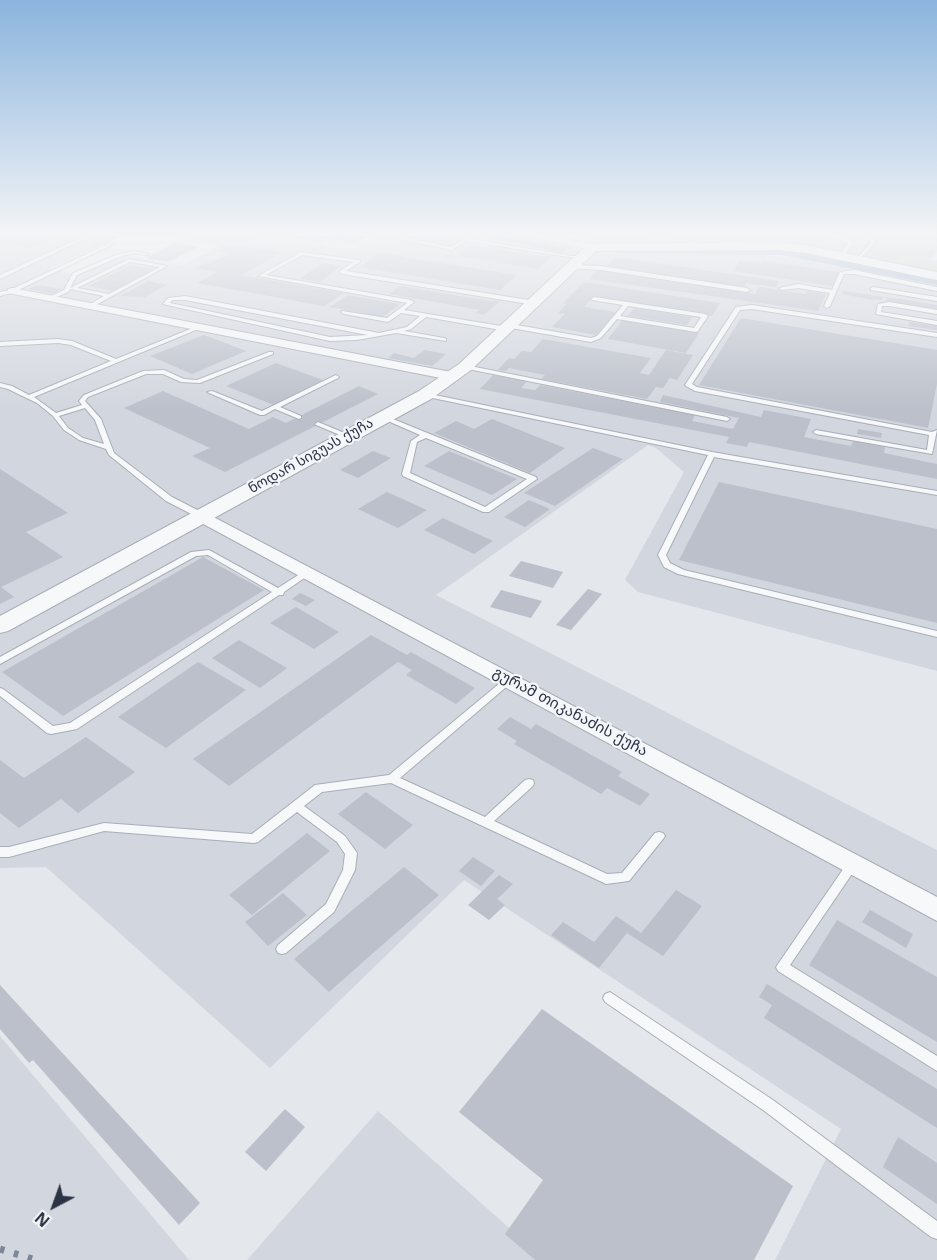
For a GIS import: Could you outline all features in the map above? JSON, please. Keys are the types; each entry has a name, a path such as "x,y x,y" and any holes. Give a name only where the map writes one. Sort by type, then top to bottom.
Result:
{"street":[{"path":"6,293 50,298 200,327 458,371"},
{"name":"ნოდარ სიგუას ქუჩა","path":"0,626 425,395 458,371 509,328 545,293"},
{"name":"გურამ თიკანაძის ქუჩა","path":"202,516 937,910"}],"lane":[{"path":"50,298 62,293"},
{"path":"94,293 107,295"},
{"path":"90,306 111,293"},
{"path":"345,312 388,320 411,302 358,293"},
{"path":"471,293 535,303"},
{"path":"826,306 833,293"},
{"path":"902,293 937,299"},
{"path":"926,296 929,293"},
{"path":"379,335 185,298 170,299 166,304 330,339 379,335 395,332 409,328 425,315"},
{"path":"594,299 705,316 696,330 616,317"},
{"path":"399,311 591,340 599,338 627,304"},
{"path":"937,312 889,304 880,306 878,313 937,323"},
{"path":"816,432 930,453 935,433 695,389 688,385 738,308 752,308 937,336"},
{"path":"29,397 200,327"},
{"path":"395,332 444,340"},
{"path":"0,344 58,341 72,343 116,361"},
{"path":"202,516 168,499 111,454 98,419 82,402 86,396 145,372 164,372 183,381 198,382 271,353"},
{"path":"458,371 727,419"},
{"path":"210,392 262,414 336,377"},
{"path":"0,385 29,397 81,439 109,447"},
{"path":"425,395 712,454 937,493"},
{"path":"55,416 85,406"},
{"path":"275,407 299,417"},
{"path":"383,417 533,479 486,510 406,474 414,441 426,435"},
{"path":"318,424 347,436"},
{"path":"712,454 662,555 667,565 681,572 937,634"},
{"path":"0,661 194,554 209,552 280,593"},
{"path":"0,691 51,730 73,726 309,572"},
{"path":"392,779 509,680"},
{"path":"0,852 9,852 104,827 254,839 319,788 392,779 606,879 625,878 659,836"},
{"path":"486,822 529,783"},
{"path":"282,949 330,908 349,870 351,853 341,839 297,806"},
{"path":"852,865 782,967 937,1064"},
{"path":"610,998 768,1105 937,1232"}],"shaded area":[{"path":"0,293 937,293 937,671 638,592 625,580 684,472 656,448 648,445 436,595 937,850 937,1260 775,1260 841,1129 464,880 270,1068 46,867 0,868"},
{"path":"0,1036 189,1260 0,1260"},
{"path":"378,1111 545,1260 247,1260"}],"building":[{"path":"126,293 153,293 145,297 120,296"},
{"path":"251,293 344,293 324,306"},
{"path":"441,293 500,301 484,315 475,313 480,310 389,294"},
{"path":"573,293 654,293 720,303 712,316 593,297 584,307 616,312 596,335 552,327 565,314 558,313 567,304 563,303"},
{"path":"688,293 826,294 818,311"},
{"path":"856,293 883,297 882,300 872,300 842,294"},
{"path":"348,295 400,304 383,317 330,307"},
{"path":"887,297 937,305 937,309 886,301"},
{"path":"634,308 692,317 687,325 628,316"},
{"path":"741,318 937,350 937,384 928,428 699,385"},
{"path":"623,320 699,333 686,353 608,339"},
{"path":"909,322 937,326 937,330 908,326"},
{"path":"204,335 246,351 192,374 150,356"},
{"path":"543,339 651,358 640,373 649,375 666,350 693,355 677,380 670,378 663,388 656,387 647,399 541,379 545,375 509,368 506,371 498,370 509,358 514,359 522,351 531,352"},
{"path":"424,350 446,354 432,366 388,358 394,353 414,358"},
{"path":"276,363 323,380 274,405 226,386"},
{"path":"493,375 527,381 521,388 535,390 540,385 695,415 692,421 733,429 739,418 660,402 663,395 761,417 764,410 811,419 804,437 851,446 853,441 885,447 884,453 937,464 937,479 749,442 747,447 726,443 729,437 480,389"},
{"path":"359,386 378,394 225,472 192,456 210,448 124,408 163,391 249,429 273,417 286,423"},
{"path":"492,419 565,448 530,473 434,433 456,421 474,429"},
{"path":"858,429 882,433 881,438 857,434"},
{"path":"593,448 623,459 555,506 524,493"},
{"path":"373,451 391,458 358,478 340,470"},
{"path":"449,451 517,479 492,495 424,466"},
{"path":"0,469 68,513 26,532 63,557 1,587 14,597 0,604"},
{"path":"719,482 937,529 937,623 679,560"},
{"path":"387,492 427,510 398,528 358,509"},
{"path":"529,500 550,509 525,527 504,517"},
{"path":"443,518 493,541 474,554 424,530"},
{"path":"203,557 264,590 63,716 2,672"},
{"path":"521,561 563,572 553,588 509,576"},
{"path":"588,589 602,594 571,630 556,625"},
{"path":"501,590 542,601 531,618 490,607"},
{"path":"300,593 315,600 306,606 292,599"},
{"path":"296,607 339,632 314,649 270,623"},
{"path":"371,635 407,655 411,652 475,688 456,704 406,675 412,670 398,662 229,786 193,759"},
{"path":"239,640 287,668 260,688 212,658"},
{"path":"198,662 246,690 166,748 118,717"},
{"path":"510,717 531,729 536,724 622,772 618,776 650,794 640,806 607,788 601,794 514,744 517,741 497,729"},
{"path":"86,737 135,772 78,813 61,799 19,828 0,813 0,760 24,778"},
{"path":"366,792 413,825 385,849 338,814"},
{"path":"307,833 330,851 252,915 229,895"},
{"path":"473,857 495,871 481,886 459,871"},
{"path":"404,867 439,895 329,992 294,959"},
{"path":"499,875 513,884 497,899 505,905 489,920 468,905"},
{"path":"676,890 702,906 663,956 627,933 599,968 551,935 563,922 594,942 616,916 641,933"},
{"path":"283,893 307,915 268,946 245,922"},
{"path":"870,910 913,934 906,948 862,922"},
{"path":"837,920 937,977 937,1042 809,965"},
{"path":"767,984 937,1089 937,1128 764,1018 772,1005 759,997"},
{"path":"0,985 200,1203 179,1225 33,1060 29,1063 0,1029"},
{"path":"542,1009 793,1186 754,1260 535,1260 505,1234 543,1180 459,1112"},
{"path":"285,1109 305,1127 266,1171 245,1152"},
{"path":"898,1137 937,1163 937,1204 883,1167"}],"railway":[{"path":"0,1249 36,1260"}]}
